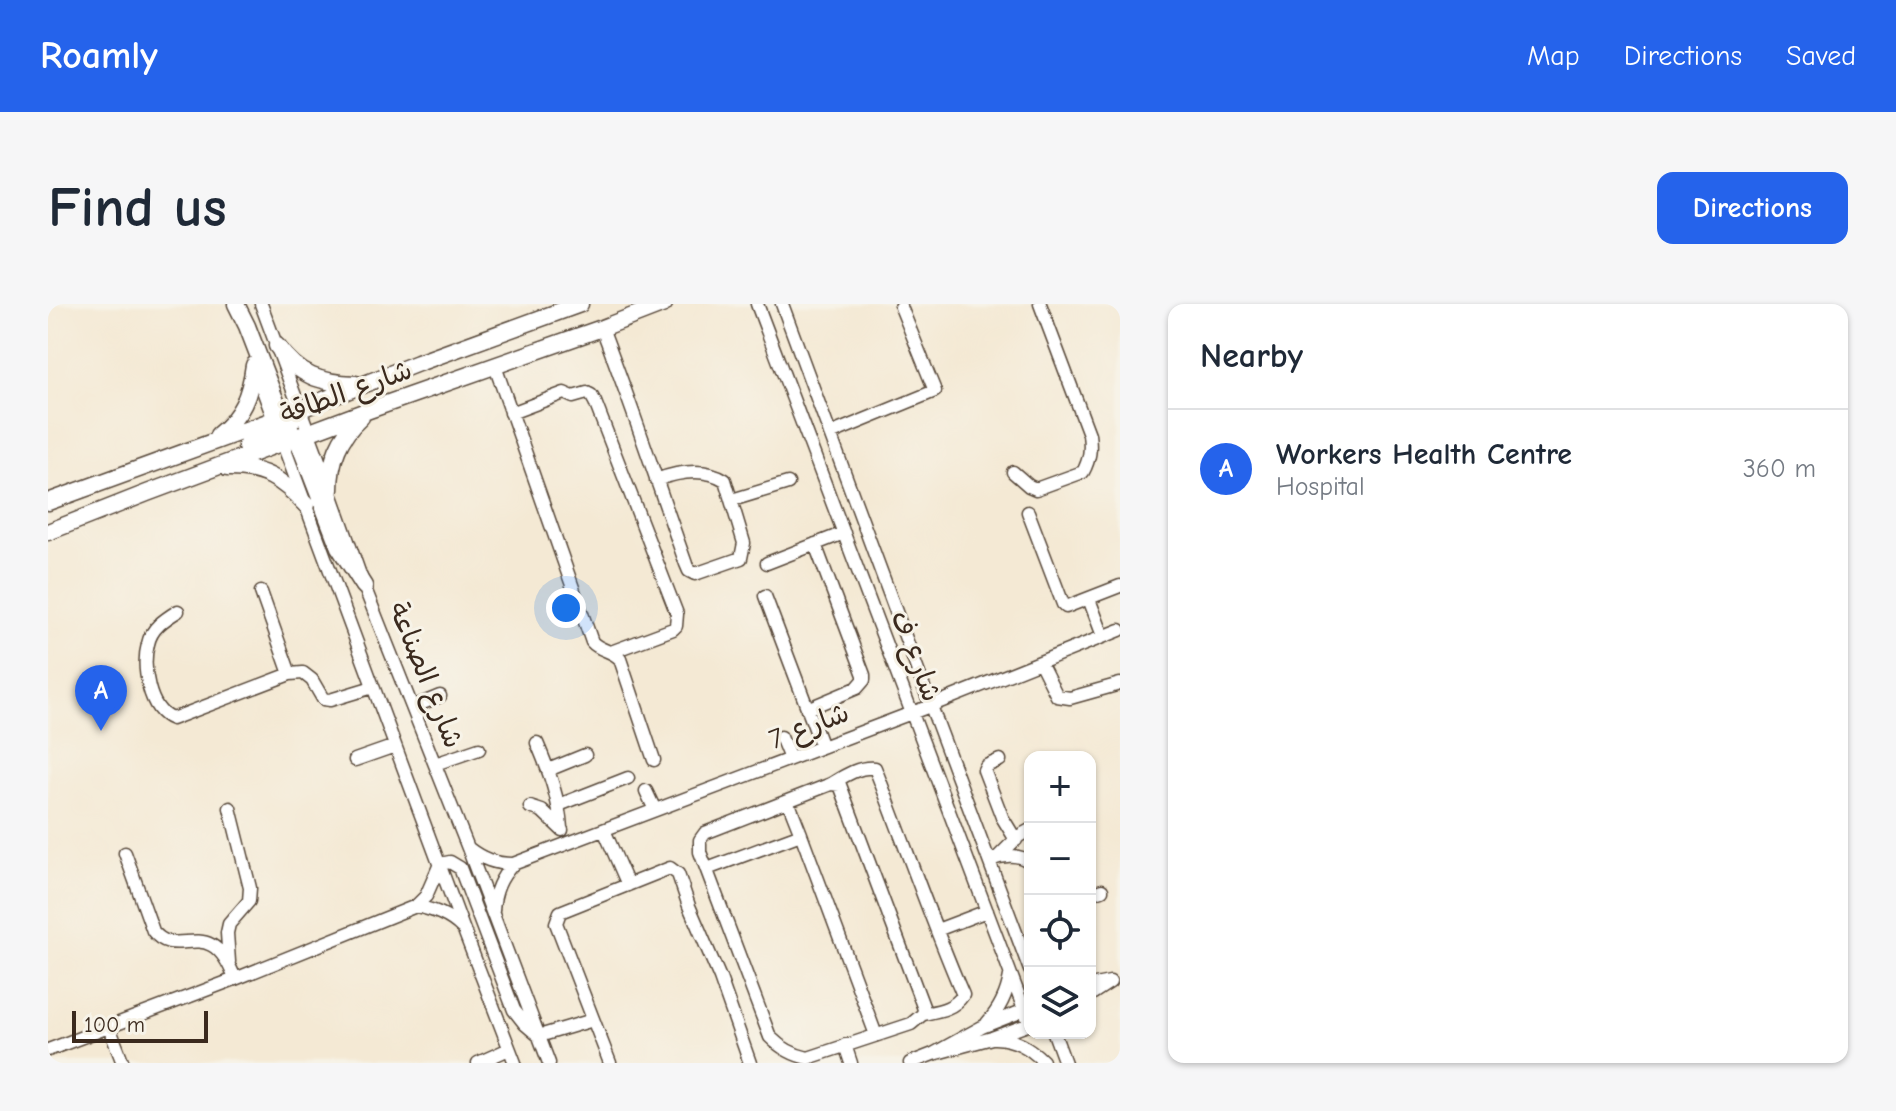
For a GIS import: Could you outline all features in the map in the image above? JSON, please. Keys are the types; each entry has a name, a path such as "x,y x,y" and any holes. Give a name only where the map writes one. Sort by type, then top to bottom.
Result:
{"main road":[{"path":"234,304 247,326 291,427 339,547 364,586"},
{"name":"شارع الطاقة","path":"48,532 213,469 366,384 580,304"},
{"name":"شارع الطاقة","path":"48,502 206,444 369,410 664,304"},
{"path":"277,346 286,359 311,377 366,384"},
{"path":"147,493 181,471 291,427 380,385 418,363"},
{"path":"206,444 230,426 241,412 248,398 254,365"},
{"path":"330,490 330,474 339,444 369,410"},
{"path":"213,469 248,468 265,473 280,481 306,505"}],"street":[{"name":"شارع الصناعة","path":"234,304 254,365 330,490 364,586 549,1063"},
{"name":"شارع الصناعة","path":"261,304 277,346 306,505 515,1063"},
{"name":"شارع ف","path":"757,304 1024,1002"},
{"name":"شارع ف","path":"782,304 930,706 994,858 1024,951"},
{"path":"1013,472 1036,489 1083,472 1090,460 1089,434 1040,304"},
{"path":"830,434 935,391 901,307"},
{"path":"602,328 656,480 686,564 689,571 695,574 741,558 744,543 725,480 718,476 685,472 656,480"},
{"path":"495,366 592,642 620,659 654,760"},
{"path":"511,413 564,393 573,397 587,393 595,402 677,614 673,629 611,652"},
{"path":"732,500 788,483"},
{"path":"1028,512 1066,607 1120,586"},
{"path":"767,563 844,533"},
{"path":"807,709 857,688 864,680 815,544"},
{"path":"261,592 290,674"},
{"path":"765,596 822,747"},
{"path":"1089,599 1103,636"},
{"path":"178,611 160,623 148,642 148,686 164,716 172,719 290,674 303,673 312,680 323,699 330,700 373,687"},
{"name":"شارع 7","path":"513,864 930,706 1120,630"},
{"path":"1040,662 1057,696 1070,698 1120,684"},
{"path":"413,707 440,696"},
{"path":"781,737 790,759"},
{"path":"537,743 549,772 559,805 561,828 568,843"},
{"path":"355,760 395,746"},
{"path":"435,764 479,749"},
{"path":"549,772 585,755"},
{"path":"1000,760 984,770 1002,817 1016,840"},
{"path":"875,768 963,995 958,1003 923,1014 911,1024 808,1058 797,1056 770,1037 700,852 700,840 705,833 788,801 861,769 875,768"},
{"path":"559,805 628,778"},
{"path":"831,784 840,785 923,1004 923,1014"},
{"path":"646,791 655,810"},
{"path":"788,801 876,1035"},
{"path":"530,807 542,811 561,828"},
{"path":"230,808 250,888 249,901 229,924 227,933 229,962 235,979"},
{"path":"604,830 628,885"},
{"path":"994,858 1024,833"},
{"path":"707,869 801,834"},
{"path":"468,848 494,862 513,864"},
{"path":"125,853 153,931 160,940 168,943 193,940 209,943 229,962"},
{"path":"994,858 1024,858"},
{"path":"48,1050 416,906 426,896 440,864 450,862 460,868 514,1010 525,1024 539,1036 593,1020"},
{"path":"494,922 494,897 504,874 513,864"},
{"path":"610,1063 556,923 560,912 670,868 678,874 750,1063"},
{"path":"416,906 453,918 463,928"},
{"path":"937,930 987,911"},
{"path":"982,1027 1002,1003 1010,972"},
{"path":"1096,991 1115,980"},
{"path":"933,1054 982,1027 1024,1010"},
{"path":"910,1063 1024,1026"},
{"path":"109,1027 123,1063"},
{"path":"992,1038 1020,1043 1033,1050 1044,1062"},
{"path":"1035,1039 1044,1062"},
{"path":"1056,1039 1064,1061"},
{"path":"1064,1039 1064,1061"},
{"path":"845,1045 851,1063"},
{"path":"478,1063 509,1049"}],"place":[{"name":"Workers Health Centre","path":"101,731"}]}
